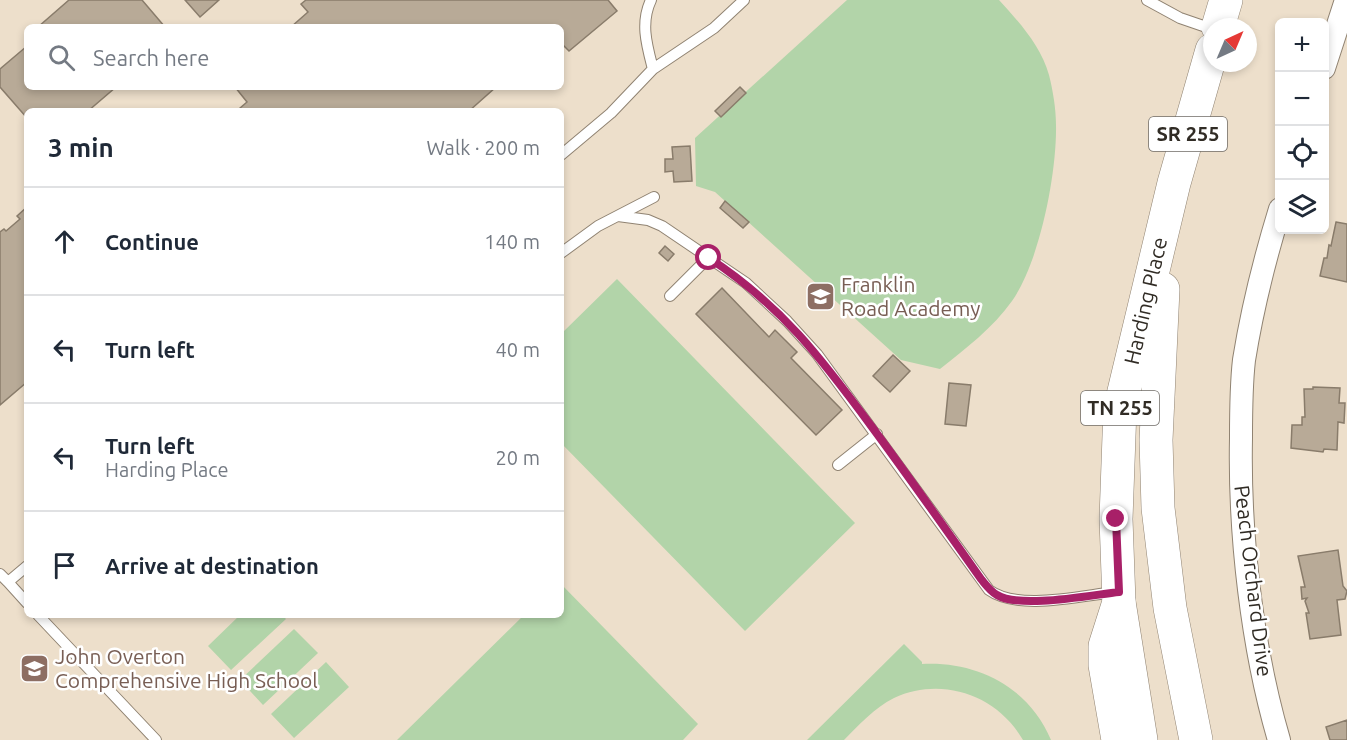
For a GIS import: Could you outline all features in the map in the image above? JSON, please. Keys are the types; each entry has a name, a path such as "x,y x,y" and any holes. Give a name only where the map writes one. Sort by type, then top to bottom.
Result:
{"main road":[{"path":"1221,18 1226,0"},
{"name":"Harding Place","path":"1142,740 1119,597 1116,519 1120,408 1165,219 1206,72"},
{"name":"Harding Place","path":"1165,219 1156,440 1158,508 1170,608 1196,740"},
{"path":"1118,740 1104,665 1105,646 1119,597"}],"street":[{"path":"1329,53 1346,0"},
{"name":"Peach Orchard Drive","path":"1275,229 1244,362 1241,391 1240,473 1243,530 1250,590 1266,685 1279,740"}],"lane":[{"path":"651,0 645,14 645,23 652,69"},
{"path":"564,152 611,113 652,69 714,28 744,0"},
{"path":"1147,0 1180,18 1203,26"},
{"path":"564,251 586,233 654,197"},
{"path":"618,216 656,223 746,284 787,321 817,354 989,590 998,596 1019,601 1119,597"},
{"path":"670,296 709,258"},
{"path":"838,465 877,434"},
{"path":"24,568 4,578 24,600"},
{"path":"41,618 156,740"}],"green space":[{"path":"847,0 999,0 1035,44 1049,75 1056,119 1056,145 1045,216 1031,263 1022,284 1004,311 978,338 940,369 901,360 715,192 696,186 695,138"},
{"path":"617,279 855,523 745,631 564,446 564,331"},
{"path":"564,587 698,724 683,740 397,740 521,618 564,618"},
{"path":"237,618 286,619 231,670 208,646"},
{"path":"294,629 318,653 263,705 240,680"},
{"path":"904,644 922,664 962,667 999,681 1029,705 1051,740 1023,740 999,711 983,701 967,694 931,689 912,692 887,702 867,717 844,740 807,740"},
{"path":"326,662 349,687 294,738 271,714"}],"building":[{"path":"69,0 142,0 162,24 41,24"},
{"path":"185,0 219,0 200,17"},
{"path":"306,0 608,0 617,11 569,51 564,46 564,24 294,24 308,12 301,4"},
{"path":"24,49 24,90 112,90 92,108 24,108 24,115 0,87 0,69"},
{"path":"740,87 746,93 721,117 715,111"},
{"path":"237,90 493,90 472,108 240,108 247,102"},
{"path":"690,146 692,181 674,182 673,171 665,172 665,159 673,159 672,147"},
{"path":"725,201 749,222 743,228 720,208"},
{"path":"24,210 24,385 0,405 0,232 4,229 6,231 20,219 17,216"},
{"path":"1336,222 1347,224 1347,282 1320,276 1324,258 1327,258 1329,245 1331,246"},
{"path":"665,246 674,254 668,261 659,253"},
{"path":"722,288 769,337 775,330 797,352 791,358 842,410 816,435 696,314"},
{"path":"893,355 910,371 890,392 873,376"},
{"path":"949,383 971,385 966,426 945,424"},
{"path":"1313,387 1340,388 1339,403 1345,403 1344,423 1338,422 1337,450 1324,449 1323,452 1291,448 1292,425 1302,425 1302,417 1305,417 1304,389 1313,389"},
{"path":"1338,550 1343,586 1347,591 1345,599 1337,600 1341,635 1310,639 1306,613 1309,613 1305,601 1307,598 1302,599 1301,587 1305,587 1298,556"},
{"path":"1347,720 1347,740 1330,740 1326,727"}],"place":[{"name":"Franklin Road Academy","path":"820,297"},
{"name":"John Overton Comprehensive High School","path":"34,669"}],"route":[{"path":"709,258 765,299 817,354 989,590 998,596 1008,600 1037,601 1119,592 1116,519"}]}
